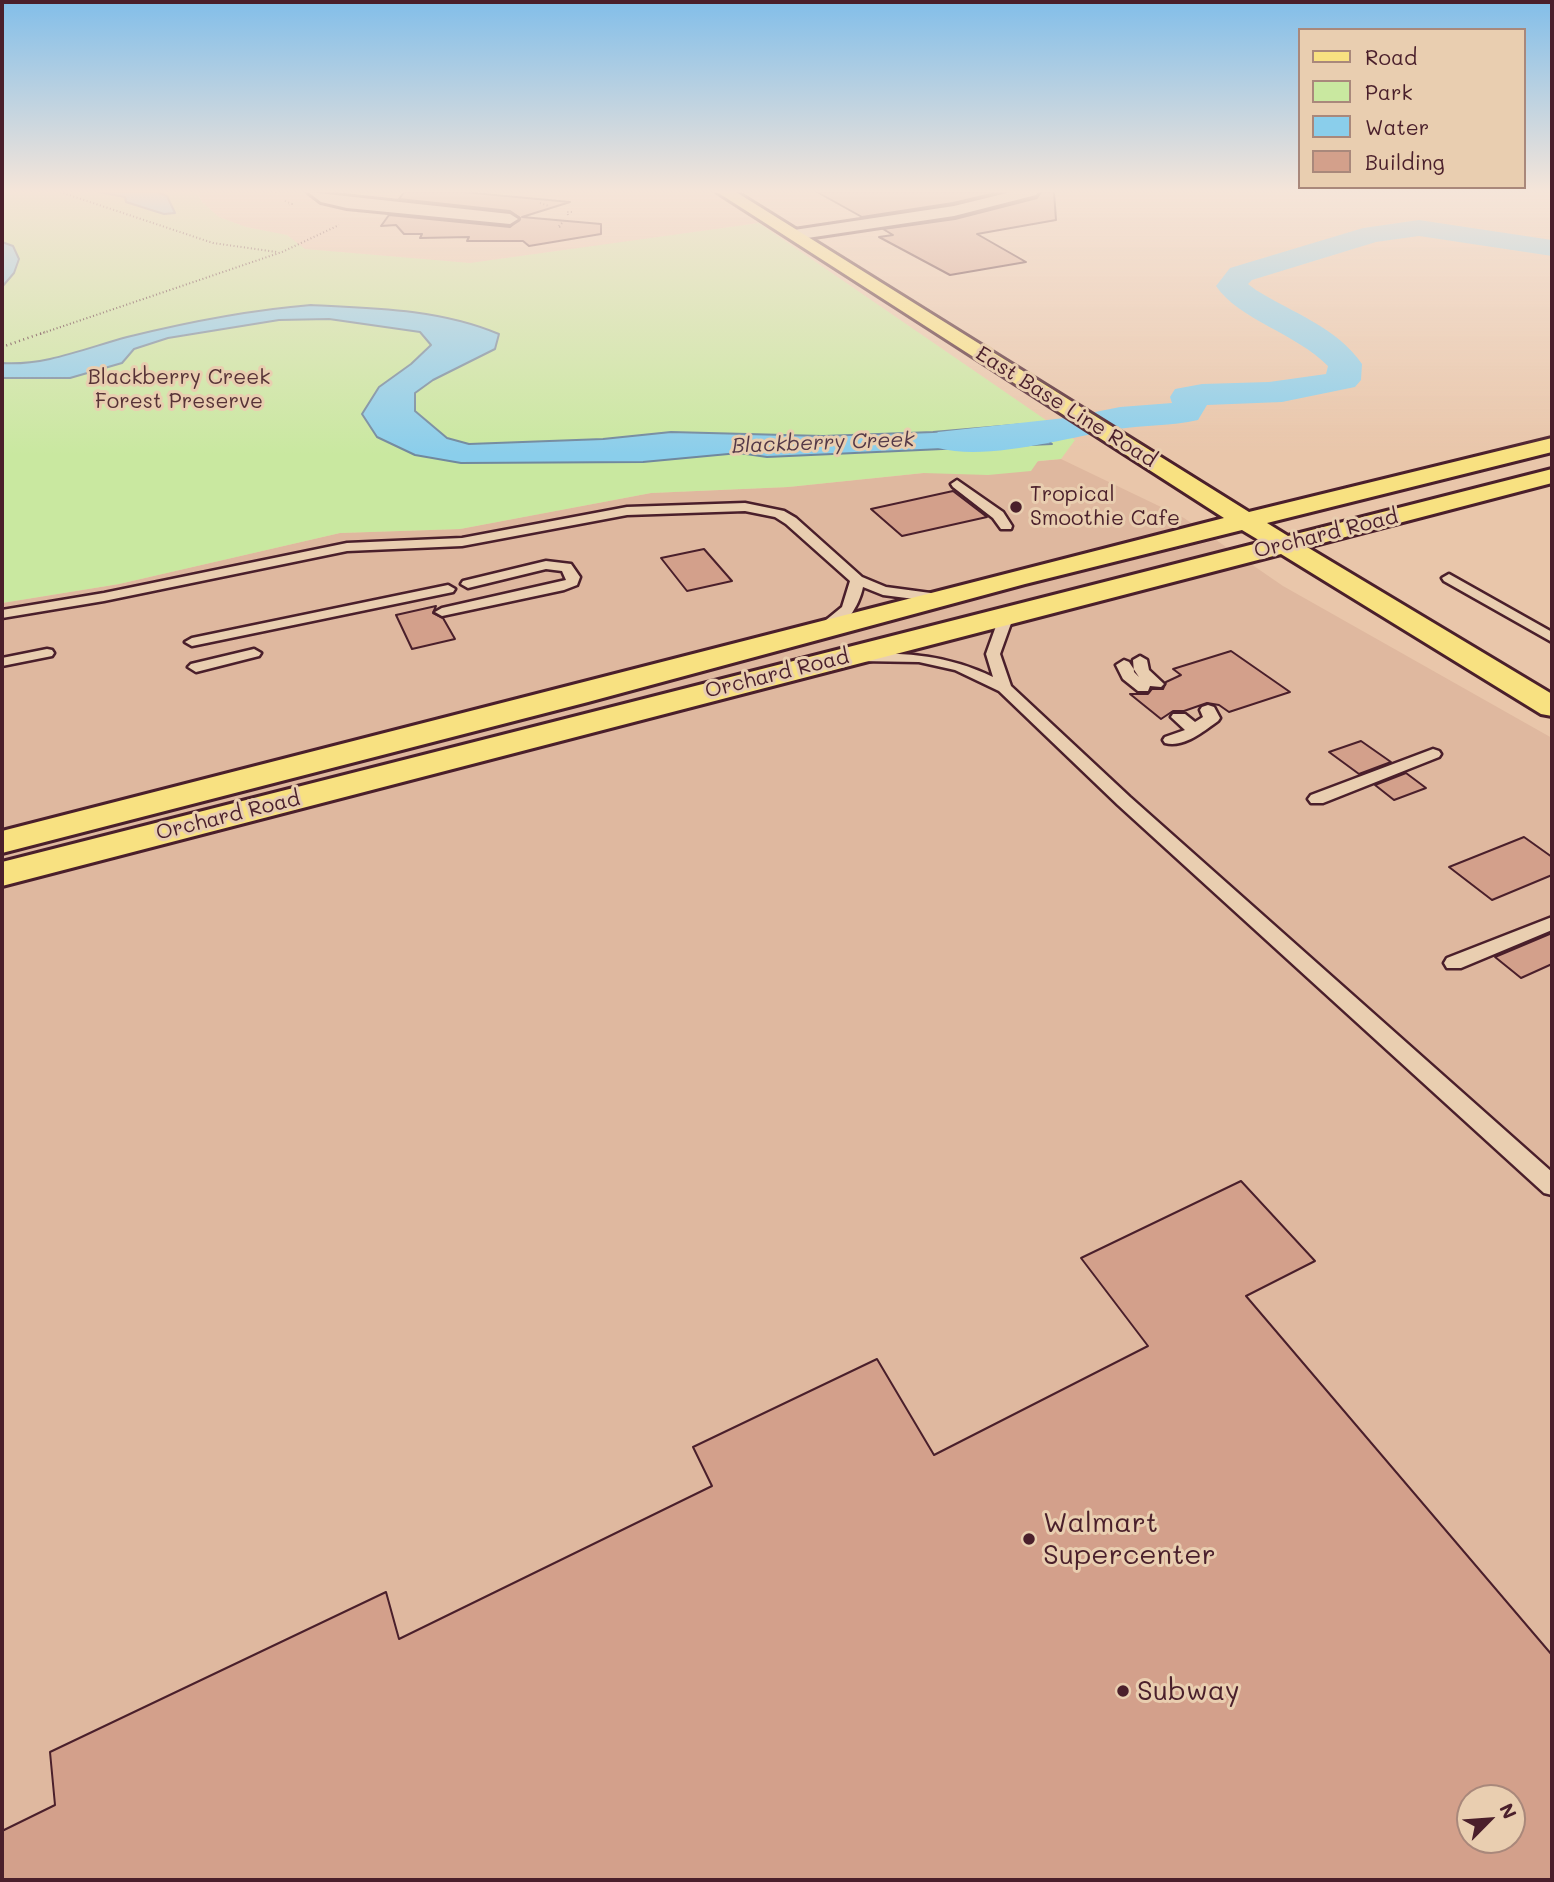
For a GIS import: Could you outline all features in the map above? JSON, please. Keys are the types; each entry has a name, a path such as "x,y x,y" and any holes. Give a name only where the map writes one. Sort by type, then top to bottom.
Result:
{"main road":[{"name":"East Base Line Road","path":"865,280 1283,545 1552,707"},
{"name":"Orchard Road","path":"2,842 564,698 938,598 1552,445"},
{"name":"Orchard Road","path":"2,874 1552,476"}],"lane":[{"path":"957,484 998,515 1006,526"},
{"path":"2,614 104,597 347,547 462,542 605,514 648,509 745,507 779,514 791,521 857,580 883,591 938,598"},
{"path":"442,612 564,586 572,582 573,577 566,567 546,565 468,584"},
{"path":"1449,578 1552,638"},
{"path":"824,628 840,620 851,608 857,580"},
{"path":"192,642 448,589"},
{"path":"1004,688 993,654 1007,615"},
{"path":"2,662 47,653"},
{"path":"196,667 254,653"},
{"path":"846,657 919,658 960,667 1004,688 1124,801 1552,1185"},
{"path":"1124,665 1128,676 1156,684 1142,672 1146,658"},
{"path":"1171,740 1196,719"},
{"path":"1317,799 1433,754"},
{"path":"1454,964 1552,923"}],"path":[{"path":"2,347 203,280"}],"shaded area":[{"path":"1061,459 1184,518 1283,586 1552,738 1552,1880 2,1880 2,603 119,584 340,533 460,529 651,493 788,487"}],"green space":[{"name":"Blackberry Creek Forest Preserve","path":"2,280 842,280 1075,440 1061,459 1038,461 1031,471 988,475 923,473 788,487 651,493 460,529 340,533 119,584 2,603"}],"water":[{"path":"311,305 430,315 454,319 499,334 495,349 433,380 415,393 415,411 447,438 469,444 603,439 671,432 823,436 933,432 1025,424 1052,444 767,457 739,453 643,462 461,463 415,455 377,437 362,414 379,387 411,364 431,345 420,332 329,319 279,320 168,338 134,349 122,363 70,378 2,378 2,363 50,359 127,337 219,317"}],"building":[{"path":"953,491 987,517 902,536 871,509"},
{"path":"704,549 732,581 687,591 661,558"},
{"path":"436,606 433,613 443,618 455,639 412,649 396,615"},
{"path":"1231,651 1290,692 1229,712 1219,705 1207,703 1184,711 1173,711 1161,719 1130,694 1148,694 1152,689 1163,689 1166,682 1181,675 1173,669"},
{"path":"1361,741 1391,762 1359,774 1329,752"},
{"path":"1406,773 1426,788 1394,800 1375,785"},
{"path":"1524,837 1552,857 1552,875 1492,900 1449,867"},
{"path":"1552,933 1552,964 1521,978 1495,957"},
{"name":"Walmart Supercenter","path":"1241,1181 1315,1261 1246,1296 1552,1655 1552,1880 2,1880 2,1831 55,1805 50,1752 386,1592 399,1639 712,1486 693,1447 877,1359 934,1455 1148,1346 1081,1258"}],"waterway":[{"name":"Blackberry Creek","path":"951,440 992,438 1065,429 1120,418 1169,415 1185,412 1190,403 1188,397 1195,395 1269,393 1343,380 1345,364 1333,352 1305,332 1245,297 1231,286 1236,280"}],"place":[{"name":"Tropical Smoothie Cafe","path":"1016,507"},
{"name":"Walmart Supercenter","path":"1029,1539"},
{"name":"Subway","path":"1123,1691"}]}
